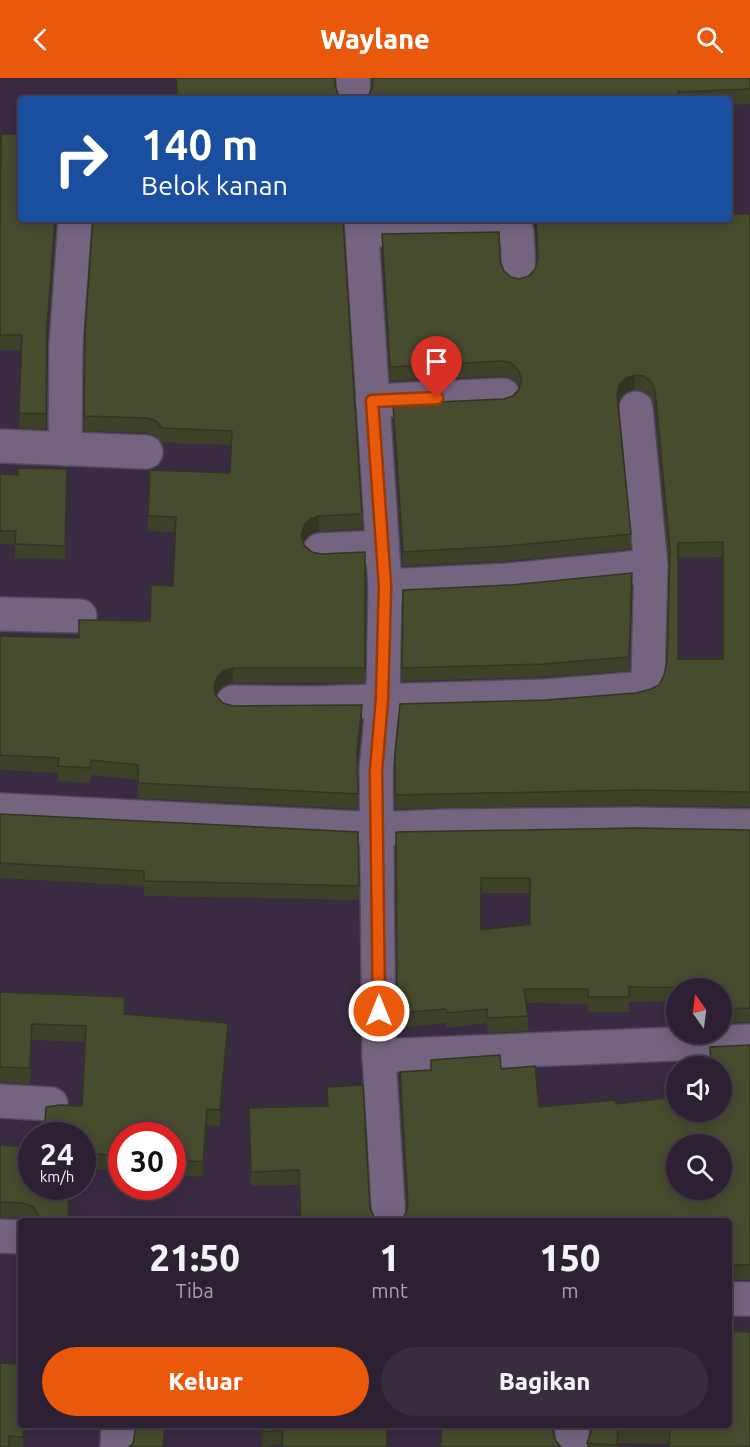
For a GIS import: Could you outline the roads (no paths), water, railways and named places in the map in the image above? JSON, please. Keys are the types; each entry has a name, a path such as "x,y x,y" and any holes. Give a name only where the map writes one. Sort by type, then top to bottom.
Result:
{"street":[{"path":"353,78 354,96"},
{"path":"65,449 66,344 75,222"},
{"path":"389,1218 379,1056 376,770 382,699 385,586 362,225 515,229 519,275"},
{"path":"372,401 503,395"},
{"path":"233,702 545,696 634,689 646,686 651,566 636,408"},
{"path":"0,446 146,452"},
{"path":"320,550 382,547"},
{"path":"385,586 509,580 651,566"},
{"path":"0,614 80,616"},
{"path":"0,810 377,829 564,825 750,826"},
{"path":"379,1056 750,1041"},
{"path":"0,1101 51,1104"},
{"path":"0,1236 18,1237"},
{"path":"732,1299 750,1299"},
{"path":"117,1447 118,1428"},
{"path":"572,1428 572,1447"}]}
